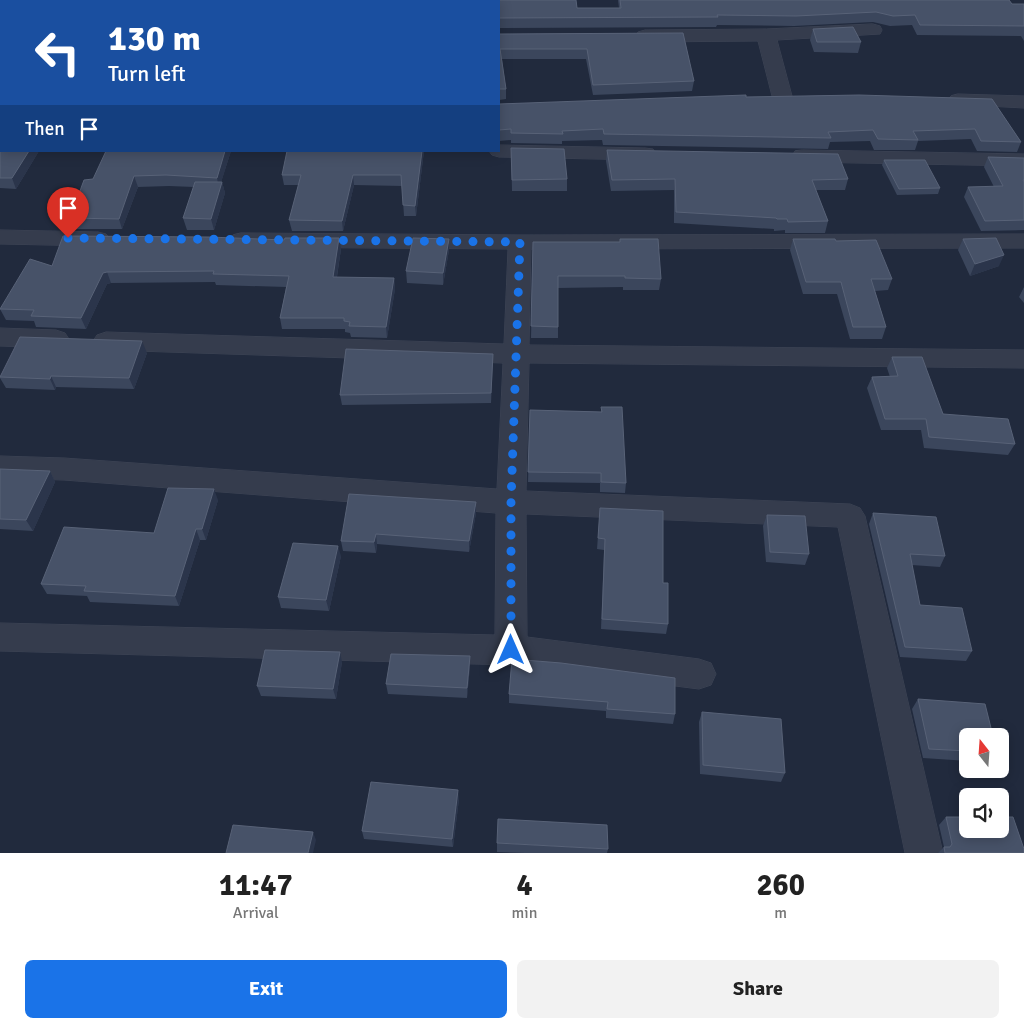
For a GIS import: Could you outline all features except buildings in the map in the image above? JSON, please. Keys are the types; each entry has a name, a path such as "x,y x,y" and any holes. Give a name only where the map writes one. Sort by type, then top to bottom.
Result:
{"street":[{"path":"628,36 766,35 873,30"},
{"path":"766,35 782,97"},
{"path":"937,100 1024,102"},
{"path":"500,151 667,154"},
{"path":"786,156 1024,160"},
{"path":"0,237 122,239"},
{"path":"222,240 520,242 1024,240"},
{"path":"511,650 511,502 520,242"},
{"path":"0,337 517,354 1024,359"},
{"path":"0,468 74,470 511,502 850,516 924,853"},
{"path":"0,637 511,650 699,674"}],"route":[{"path":"68,238 520,242 511,502 511,650"}]}
